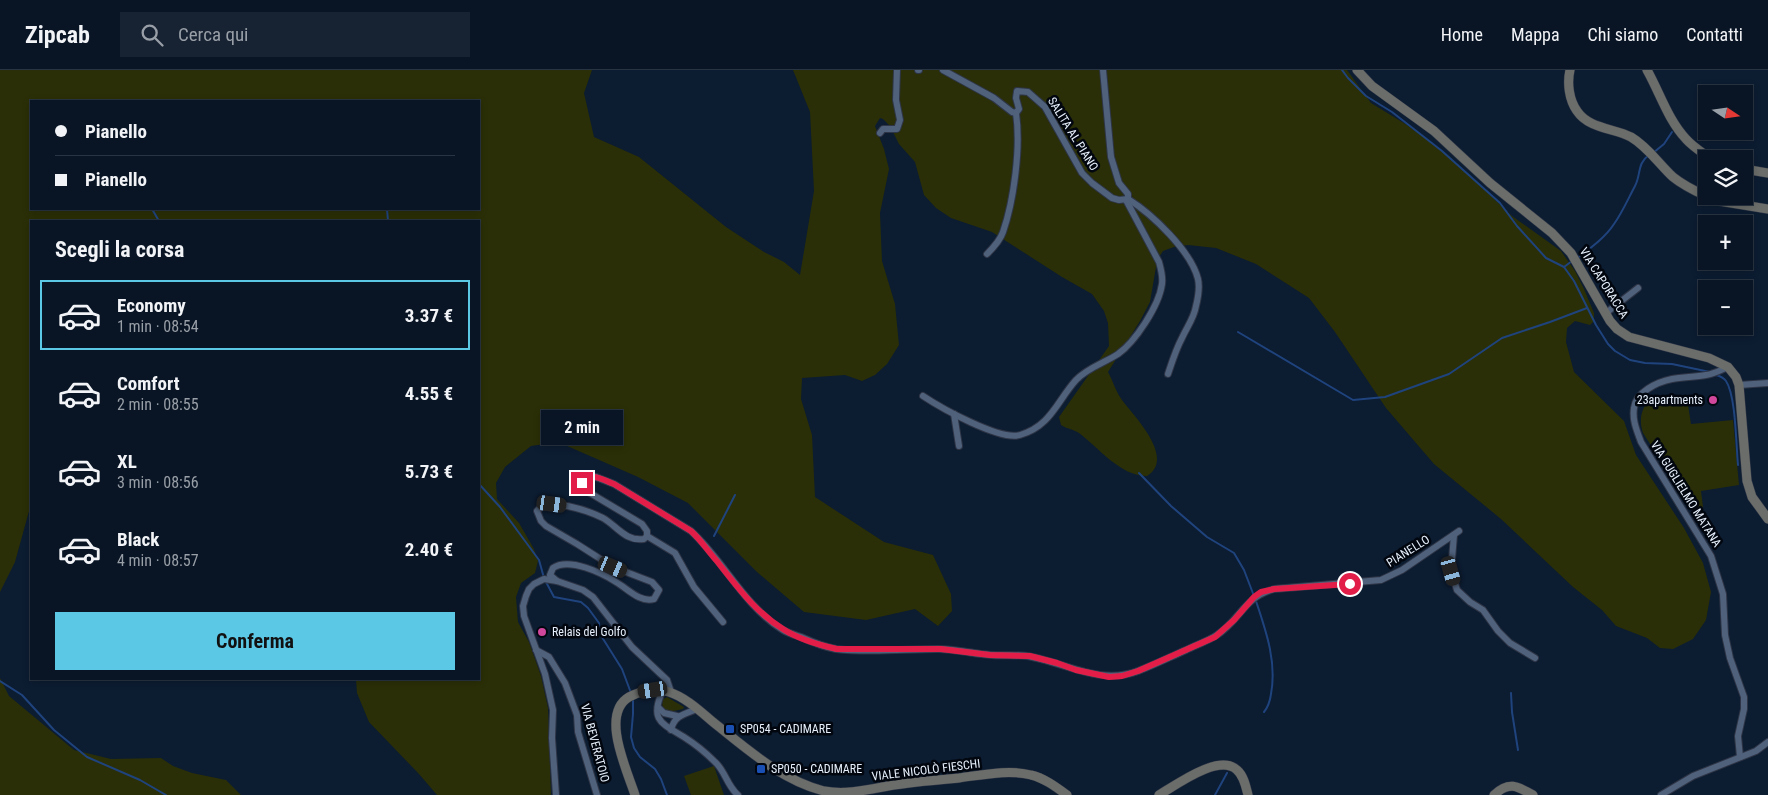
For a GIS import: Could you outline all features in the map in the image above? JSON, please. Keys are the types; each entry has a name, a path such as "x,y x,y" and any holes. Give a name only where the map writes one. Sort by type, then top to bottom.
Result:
{"main road":[{"name":"VIA CAPORACCA","path":"1357,70 1372,86 1434,131 1490,183 1552,233 1571,252 1617,329 1629,337 1709,358 1728,367"},
{"path":"1570,70 1571,99 1586,120 1640,143 1674,177 1698,192"},
{"path":"1647,70 1670,115 1685,138 1699,150"},
{"path":"1753,170 1768,173"},
{"path":"1739,205 1768,210"},
{"path":"1728,367 1736,377 1739,385 1747,481 1752,498 1768,519"},
{"path":"635,795 618,743 615,719 617,708 622,702 635,695 647,691 667,691"},
{"name":"VIALE NICOLÒ FIESCHI","path":"667,691 697,709 764,762 784,774 824,791 852,793 906,784 1003,773 1032,775 1045,780 1067,795"},
{"path":"1159,795 1200,771 1217,765 1225,765 1232,766 1241,775 1248,795"},
{"path":"1494,795 1501,788 1509,786 1533,795"}],"street":[{"path":"880,133 883,129 897,128 900,123 896,100 897,70"},
{"path":"942,70 994,98 1016,113 1018,142 1010,205 1002,234 995,246 987,254"},
{"name":"SALITA AL PIANO","path":"922,396 979,426 1009,435 1019,435 1043,423 1077,379 1088,370 1116,356 1125,349 1151,313 1162,284 1162,270 1127,200 1128,194 1119,183 1111,157 1102,70"},
{"name":"SALITA AL PIANO","path":"1016,113 1019,109 1016,98 1017,91 1024,90 1038,100 1052,117 1082,173 1112,198 1127,200"},
{"path":"1127,200 1146,213 1181,246 1198,280 1199,291 1193,317 1181,339 1168,374"},
{"path":"1606,313 1638,288"},
{"name":"VIA GUGLIELMO MATANA","path":"1728,367 1708,375 1670,379 1652,386 1640,395 1634,406 1634,413 1641,442 1711,556 1717,573 1723,594 1725,635 1730,658 1744,697 1744,709 1738,736 1740,757"},
{"path":"1739,385 1768,383"},
{"path":"954,414 960,446"},
{"name":"PIANELLO","path":"647,536 647,531 642,524 585,490 582,483 584,478 588,476 596,477 614,484 691,531 702,541 764,616 784,630 821,646 861,650 941,649 990,655 1030,656 1076,670 1109,677 1122,676 1138,671 1215,637 1261,592 1274,589 1381,580 1402,570 1456,533 1451,571 1457,590 1470,602 1483,610 1498,631 1510,643 1536,658"},
{"path":"557,582 550,575 553,568 563,564 573,564 608,577 643,599 654,599 659,590 652,582 613,567 546,526 541,521 537,511 545,504 562,505 603,518 632,539 644,539 647,536 675,553 694,587 723,622"},
{"path":"556,795 552,738 553,710 545,674 524,616 528,589 544,579 583,590 593,597 632,647 667,680 667,691 658,701 660,721 671,730 686,738 716,762 731,788 738,795"},
{"name":"VIA BEVERATOIO","path":"536,650 549,657 565,683 577,714 578,732 597,795"},
{"path":"658,706 664,713 677,716 697,709"},
{"path":"671,730 677,716"},
{"path":"1661,795 1693,776 1756,751 1768,742"}],"green space":[{"path":"0,70 592,70 584,93 594,137 639,157 726,227 764,252 784,262 800,275 814,191 810,112 793,70 1347,70 1371,103 1407,125 1449,156 1512,216 1561,251 1575,271 1594,313 1594,321 1590,325 1575,321 1567,328 1566,342 1574,372 1624,421 1636,455 1684,528 1703,563 1711,592 1706,620 1693,639 1673,649 1660,648 1647,638 1616,626 1602,610 1573,587 1501,519 1434,464 1386,408 1335,332 1309,298 1256,264 1216,248 1188,245 1174,247 1163,251 1159,257 1150,302 1108,372 1120,397 1150,437 1157,459 1155,468 1147,476 1137,475 1119,466 1079,433 1061,425 1059,417 1109,346 1108,323 1104,311 1092,294 992,232 951,218 936,208 924,195 915,162 899,144 890,126 880,118 875,126 889,169 880,213 882,261 895,304 899,345 887,364 875,375 862,381 845,375 802,378 801,399 812,435 815,497 884,542 933,555 951,594 952,611 938,626 915,609 866,620 804,612 757,572 688,503 638,477 558,442 531,446 505,467 496,483 497,499 519,523 534,549 538,561 535,573 521,583 516,597 518,622 529,642 541,676 548,708 551,795 437,795 369,722 357,693 356,680 480,680 480,220 30,220 30,508 15,562 0,592"},
{"path":"1653,396 1688,405 1691,424 1733,420 1739,485 1701,491 1703,507 1694,512 1643,433 1642,413 1646,404"},
{"path":"0,678 9,696 74,750 111,759 161,758 173,766 192,773 226,780 241,795 0,795"},
{"path":"667,697 684,707 683,709 665,710 662,704 663,699"},
{"path":"714,766 724,795 691,795 684,776"}],"waterway":[{"path":"1342,70 1366,96 1392,112 1442,151 1500,203 1517,226 1546,258 1564,267 1574,281 1596,325 1608,344 1615,351 1630,360 1645,363 1672,364 1710,372"},
{"path":"1653,153 1664,144 1672,132"},
{"path":"1576,259 1601,239 1614,224 1635,186 1641,165 1649,155"},
{"path":"153,210 158,220"},
{"path":"387,210 388,220"},
{"path":"1564,267 1572,261"},
{"path":"1238,332 1353,400 1385,397 1449,374 1502,338 1587,308"},
{"path":"1716,375 1726,381 1732,398 1738,465"},
{"path":"1139,473 1171,506 1207,537 1234,553 1244,570 1254,596"},
{"path":"480,485 500,507 539,560 544,578"},
{"path":"714,536 735,495"},
{"path":"546,582 554,597 581,602 588,608 599,623 600,634 622,669 631,693"},
{"path":"1256,601 1270,647 1273,670 1270,699 1264,712"},
{"path":"0,681 22,695 54,730 87,757 140,780 166,795"},
{"path":"1511,693 1518,750"},
{"path":"633,698 631,737 634,748 640,757 655,769 667,795"},
{"path":"1215,795 1227,773"}],"place":[{"name":"23apartments","path":"1713,400"},
{"name":"Relais del Golfo","path":"542,632"},
{"name":"SP054 - CADIMARE","path":"730,729"},
{"name":"SP050 - CADIMARE","path":"761,769"}],"route":[{"path":"582,483 584,478 588,476 601,478 691,531 702,541 710,554 764,616 784,630 821,646 837,649 941,649 990,655 1030,656 1076,670 1109,677 1122,676 1138,671 1215,637 1261,592 1274,589 1350,584"}]}
